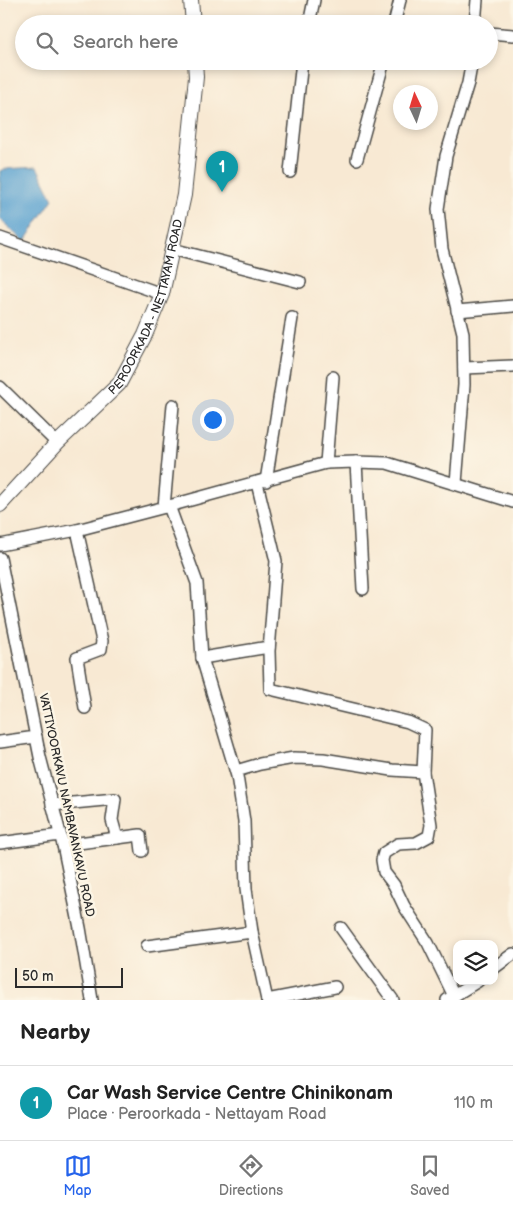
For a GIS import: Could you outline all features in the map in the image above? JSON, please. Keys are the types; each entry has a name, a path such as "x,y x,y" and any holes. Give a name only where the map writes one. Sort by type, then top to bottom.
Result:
{"street":[{"path":"191,0 192,15"},
{"path":"310,15 314,0"},
{"path":"396,15 400,0"},
{"path":"476,15 477,0"},
{"path":"498,34 513,35"},
{"name":"PEROORKADA - NETTAYAM ROAD","path":"0,505 57,443 119,384 145,336 162,294 184,195 196,70"},
{"path":"290,172 301,70"},
{"path":"357,159 382,70"},
{"path":"456,484 464,385 463,333 442,249 438,209 446,156 470,70"},
{"path":"0,238 162,294"},
{"path":"172,249 300,282"},
{"path":"458,311 513,306"},
{"path":"292,318 261,482 276,561 269,647 270,689 408,722 426,730 423,772 432,825 429,836 416,843 398,844 384,853 382,860 384,872 428,943 451,998 472,985"},
{"path":"464,368 513,366"},
{"path":"326,463 333,377"},
{"path":"0,387 57,443"},
{"path":"173,405 167,507 197,583 202,658 236,771 244,821 246,889 252,932 267,1000 335,987"},
{"path":"356,462 363,589"},
{"path":"0,545 77,530 326,463 387,463 513,502"},
{"path":"77,530 102,641 101,649 77,658 85,708"},
{"name":"VATTIYOORKAVU NAMBAVANKAVU ROAD","path":"0,558 36,737 80,928 92,1000"},
{"path":"202,658 269,647"},
{"path":"0,742 36,737"},
{"path":"236,771 260,764 294,758 322,759 392,770 423,772"},
{"path":"52,805 115,800 112,820 117,838"},
{"path":"0,843 117,838 140,835 142,851"},
{"path":"341,928 393,1000"},
{"path":"146,946 252,932"},
{"path":"498,965 513,954"}],"water":[{"path":"37,167 53,199 24,242 0,219 0,171 4,169"}],"place":[{"name":"Car Wash Service Centre Chinikonam","path":"222,192"}]}
